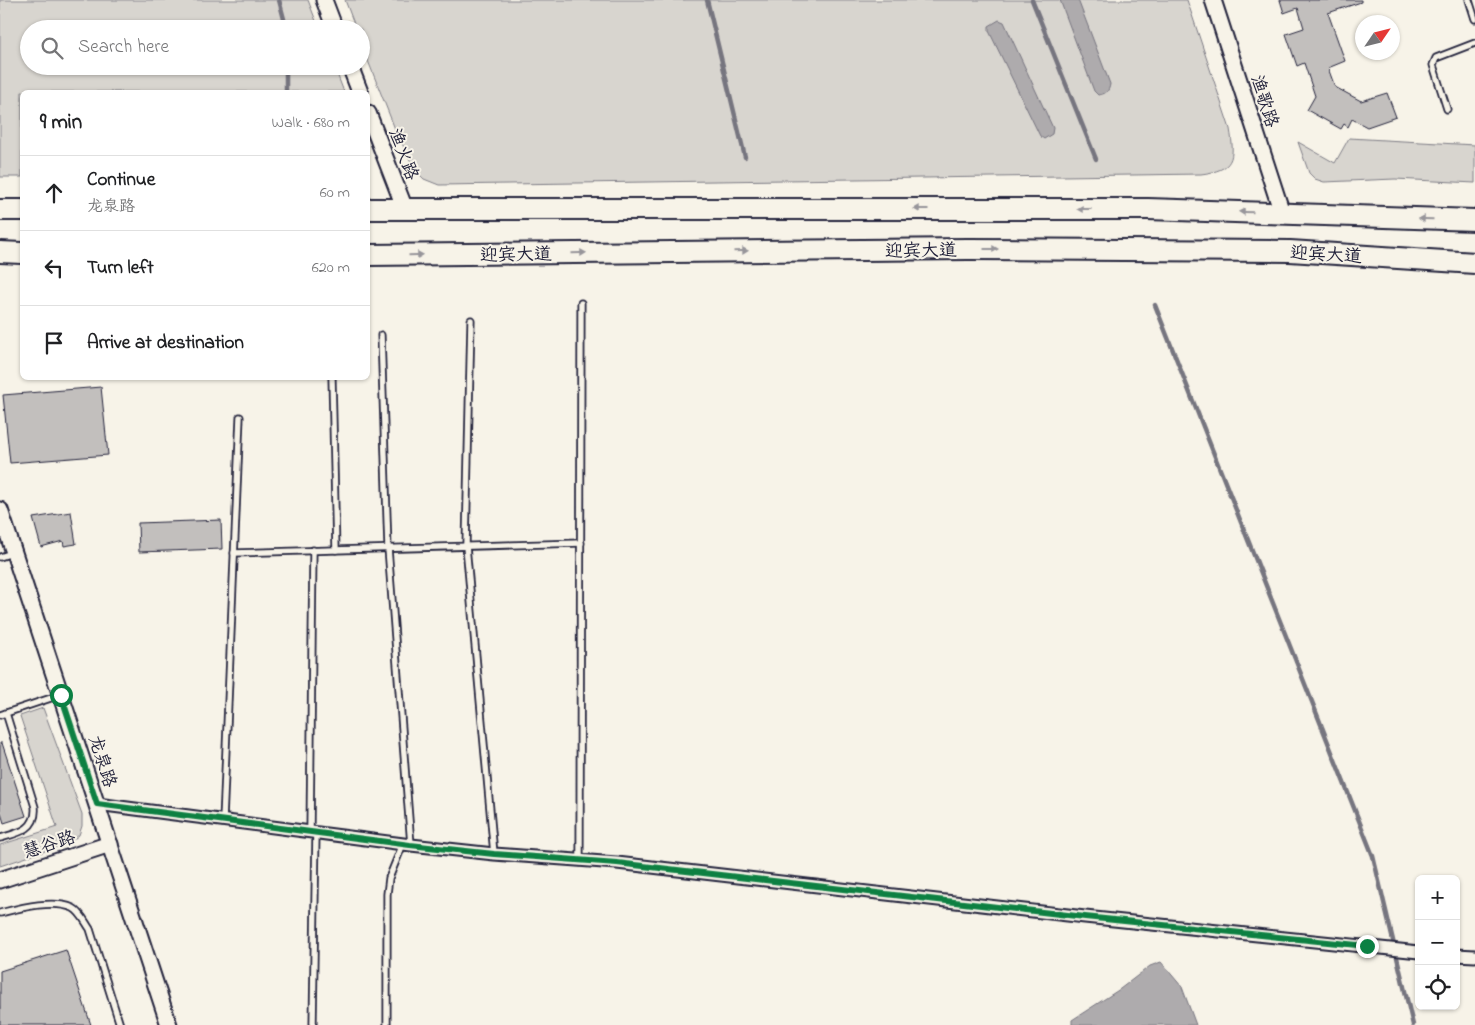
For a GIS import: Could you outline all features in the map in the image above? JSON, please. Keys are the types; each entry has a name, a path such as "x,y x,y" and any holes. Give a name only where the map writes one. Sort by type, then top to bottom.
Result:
{"highway":[{"path":"370,209 1148,209 1475,220"},
{"path":"0,210 20,210"},
{"name":"迎宾大道","path":"370,255 968,249 1280,251 1475,263"},
{"path":"0,252 20,253"}],"street":[{"path":"324,0 332,20"},
{"name":"渔歌路","path":"1213,0 1282,213"},
{"path":"353,75 359,90"},
{"name":"渔火路","path":"370,118 405,209"},
{"name":"龙泉路","path":"0,510 7,555 61,695 169,1025"},
{"path":"97,804 494,854 617,863 1085,917 1415,952"},
{"name":"慧谷路","path":"0,880 110,844"},
{"path":"1460,954 1475,956"}],"lane":[{"path":"1469,0 1475,19"},
{"path":"1447,109 1433,65 1436,58 1475,43"},
{"path":"580,860 581,303"},
{"path":"471,320 466,546 494,854"},
{"path":"382,335 388,548 407,844 389,878 387,894 386,1025"},
{"path":"332,380 336,550"},
{"path":"223,820 240,417"},
{"path":"234,552 581,543"},
{"path":"313,550 313,1025"},
{"path":"0,838 25,831 30,826 36,813 36,807 3,714 61,695"},
{"path":"0,913 30,906 58,905 74,908 82,916 90,929 120,1025"}],"shaded area":[{"path":"0,0 308,0 316,20 20,20 20,75 337,75 343,90 20,90 20,177 0,177"},
{"path":"345,0 1187,0 1230,129 1232,155 1226,166 1220,170 1201,174 439,185 424,179 415,170 395,129 370,66 370,20 353,20"},
{"path":"1060,0 1078,0 1110,84 1108,91 1105,93 1098,95 1094,91"},
{"path":"999,20 1004,22 1053,128 1052,134 1044,139 1040,136 989,31 989,26"},
{"path":"1349,138 1475,145 1475,183 1395,179 1324,182 1315,179 1309,173 1298,142 1335,163"},
{"path":"43,708 82,814 82,826 79,835 69,843 0,866 0,845 57,827 20,716"},
{"path":"1161,962 1182,987 1196,1025 1072,1025 1072,1020 1120,989 1150,966"}],"building":[{"path":"1280,0 1361,0 1361,2 1328,13 1345,61 1328,68 1335,87 1361,101 1387,93 1396,117 1367,127 1352,119 1348,127 1344,124 1341,129 1307,110 1315,96 1304,63 1297,66 1286,34 1304,28 1298,8 1284,13"},
{"path":"101,387 108,455 10,463 3,395"},
{"path":"71,512 76,544 64,546 63,541 41,547 33,518"},
{"path":"221,520 222,549 139,552 138,523"},
{"path":"0,743 2,743 26,816 4,823 0,810"},
{"path":"66,950 91,1025 0,1025 0,971"}],"waterway":[{"path":"279,0 284,20"},
{"path":"707,0 745,157"},
{"path":"1032,0 1096,159"},
{"path":"286,75 286,90"},
{"path":"1155,305 1373,856 1413,1025"}],"route":[{"path":"61,695 97,804 410,845 494,854 617,863 1085,917 1367,946"}]}
